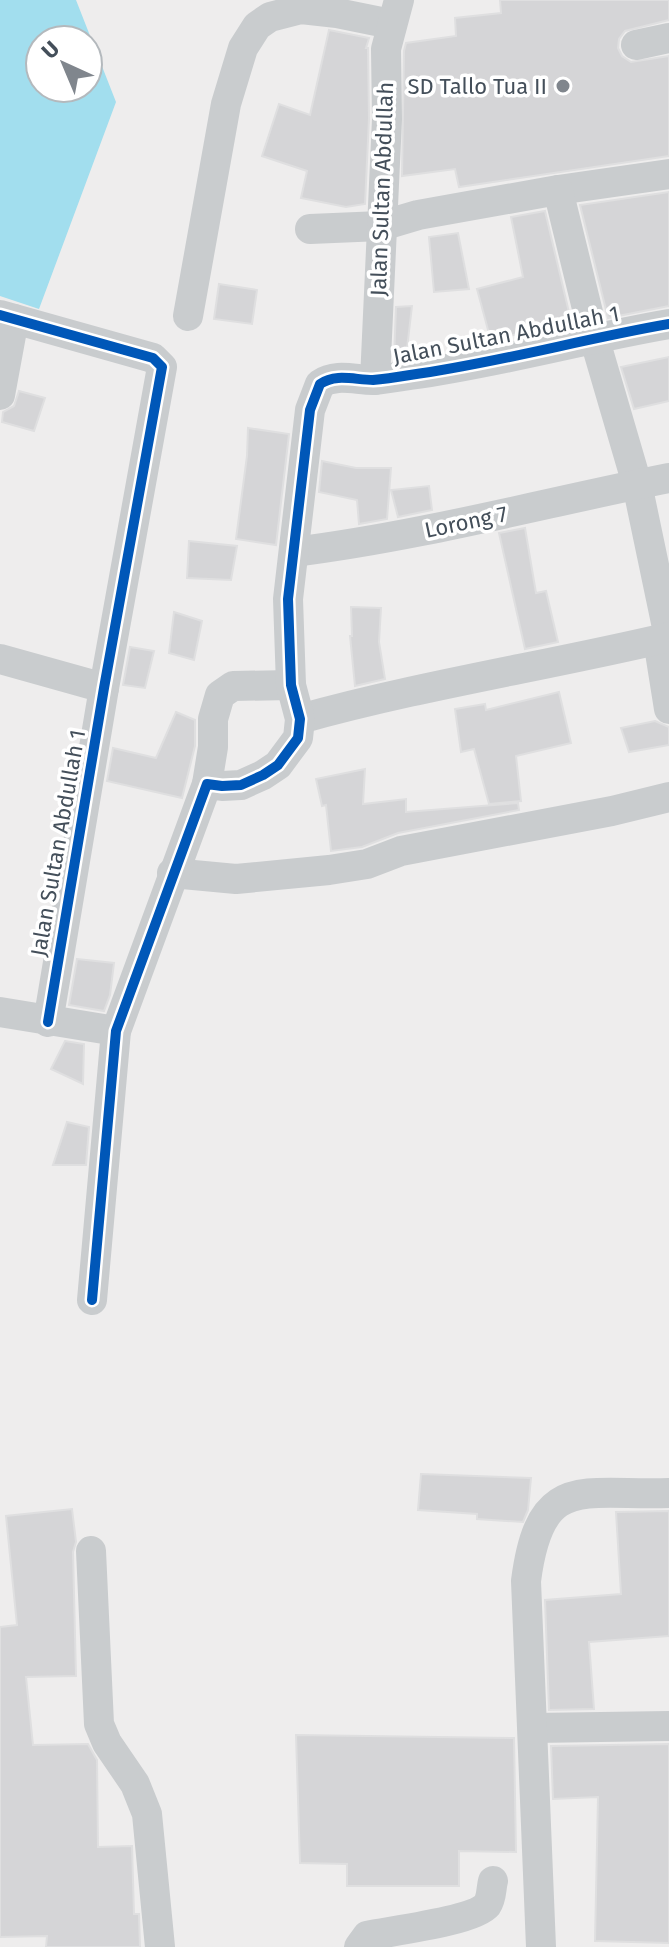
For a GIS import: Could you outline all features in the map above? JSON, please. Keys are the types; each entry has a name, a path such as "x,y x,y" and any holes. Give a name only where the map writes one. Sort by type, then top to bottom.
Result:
{"street":[{"path":"188,316 226,104 243,48 257,26 270,17 301,9 337,13 395,12"},
{"name":"Jalan Sultan Abdullah","path":"375,380 387,119 386,49 395,12"},
{"path":"636,45 669,38"},
{"path":"310,229 381,226 418,215 669,174"},
{"path":"558,190 594,337 637,484 665,638 669,709"},
{"name":"Jalan Sultan Abdullah 1","path":"0,395 7,317 153,358 162,367 48,1022"},
{"name":"Jalan Sultan Abdullah 1","path":"300,719 291,685 288,599 313,398 320,384 329,379 375,380 502,360 594,337 669,324"},
{"name":"Lorong 7","path":"294,552 455,525 669,478"},
{"path":"201,796 222,786 241,785 278,765 298,738 300,719 404,691 665,638"},
{"path":"0,659 104,688"},
{"path":"92,1300 116,1031 201,796 213,747 213,719 220,695 233,686 291,685"},
{"path":"172,873 236,879 329,870 367,864 401,851 612,811 669,797"},
{"path":"0,1012 116,1031"},
{"path":"541,1947 526,1581 533,1544 543,1520 554,1504 564,1498 581,1493 669,1493"},
{"path":"91,1551 99,1724 107,1743 135,1784 147,1814 160,1947"},
{"path":"533,1728 669,1726"},
{"path":"359,1947 367,1936 467,1916 478,1911 488,1902 493,1881"}],"water":[{"path":"0,0 76,0 85,24 24,24 24,104 104,104 104,71 116,102 39,309 0,296"}],"building":[{"path":"500,0 669,0 669,20 625,31 619,39 618,48 622,56 631,62 669,56 669,156 459,187 455,169 402,176 406,43 456,36 455,18 501,13"},
{"path":"329,30 369,38 366,48 369,119 365,204 346,207 301,198 307,171 262,156 279,104 310,115"},
{"path":"669,192 669,306 608,318 580,205"},
{"path":"545,211 572,325 533,330 491,341 477,289 523,277 511,217"},
{"path":"458,233 469,289 434,292 429,237"},
{"path":"219,284 257,290 252,324 214,319"},
{"path":"412,306 406,357 394,359 396,307"},
{"path":"669,357 669,401 634,409 621,367"},
{"path":"19,391 45,398 34,431 2,422 3,412 14,406"},
{"path":"248,428 289,434 276,545 236,539"},
{"path":"322,461 356,468 391,468 387,519 359,524 357,500 319,492"},
{"path":"429,486 432,510 398,517 391,490"},
{"path":"525,528 536,593 546,591 558,642 525,649 499,533"},
{"path":"189,541 237,546 231,580 187,578"},
{"path":"351,607 381,608 379,642 385,679 355,686 350,636"},
{"path":"174,612 202,621 194,660 169,653"},
{"path":"130,647 154,651 145,688 123,685"},
{"path":"559,692 571,743 516,756 521,801 489,804 474,749 461,752 455,709 485,704 486,710"},
{"path":"176,712 195,720 195,746 182,798 107,781 113,748 156,758"},
{"path":"655,721 669,727 669,745 629,752 621,728"},
{"path":"365,769 363,804 406,799 406,812 518,803 519,810 398,833 362,847 331,851 326,805 322,806 316,779"},
{"path":"77,959 114,963 110,995 104,1011 69,1005"},
{"path":"65,1041 84,1044 83,1084 51,1069"},
{"path":"67,1122 89,1127 86,1165 53,1165"},
{"path":"421,1474 531,1478 528,1510 523,1522 477,1519 477,1514 418,1510"},
{"path":"72,1509 76,1542 73,1552 76,1676 26,1677 33,1745 88,1744 97,1760 98,1847 132,1846 134,1914 139,1914 140,1947 46,1947 47,1936 0,1937 0,1627 17,1625 6,1516"},
{"path":"669,1511 669,1636 589,1642 594,1709 549,1710 545,1600 621,1594 616,1512"},
{"path":"296,1735 514,1738 516,1852 459,1851 459,1886 347,1886 347,1864 300,1863"},
{"path":"669,1744 669,1943 595,1941 598,1797 553,1799 551,1746"}],"cycle path":[{"path":"0,315 153,358 162,367 48,1022"},
{"path":"92,1300 116,1031 207,784 241,785 263,775 278,765 298,738 300,719 291,685 288,599 310,410 320,384 339,378 373,380 443,370 669,324"}],"place":[{"name":"SD Tallo Tua II","path":"563,86"}]}
